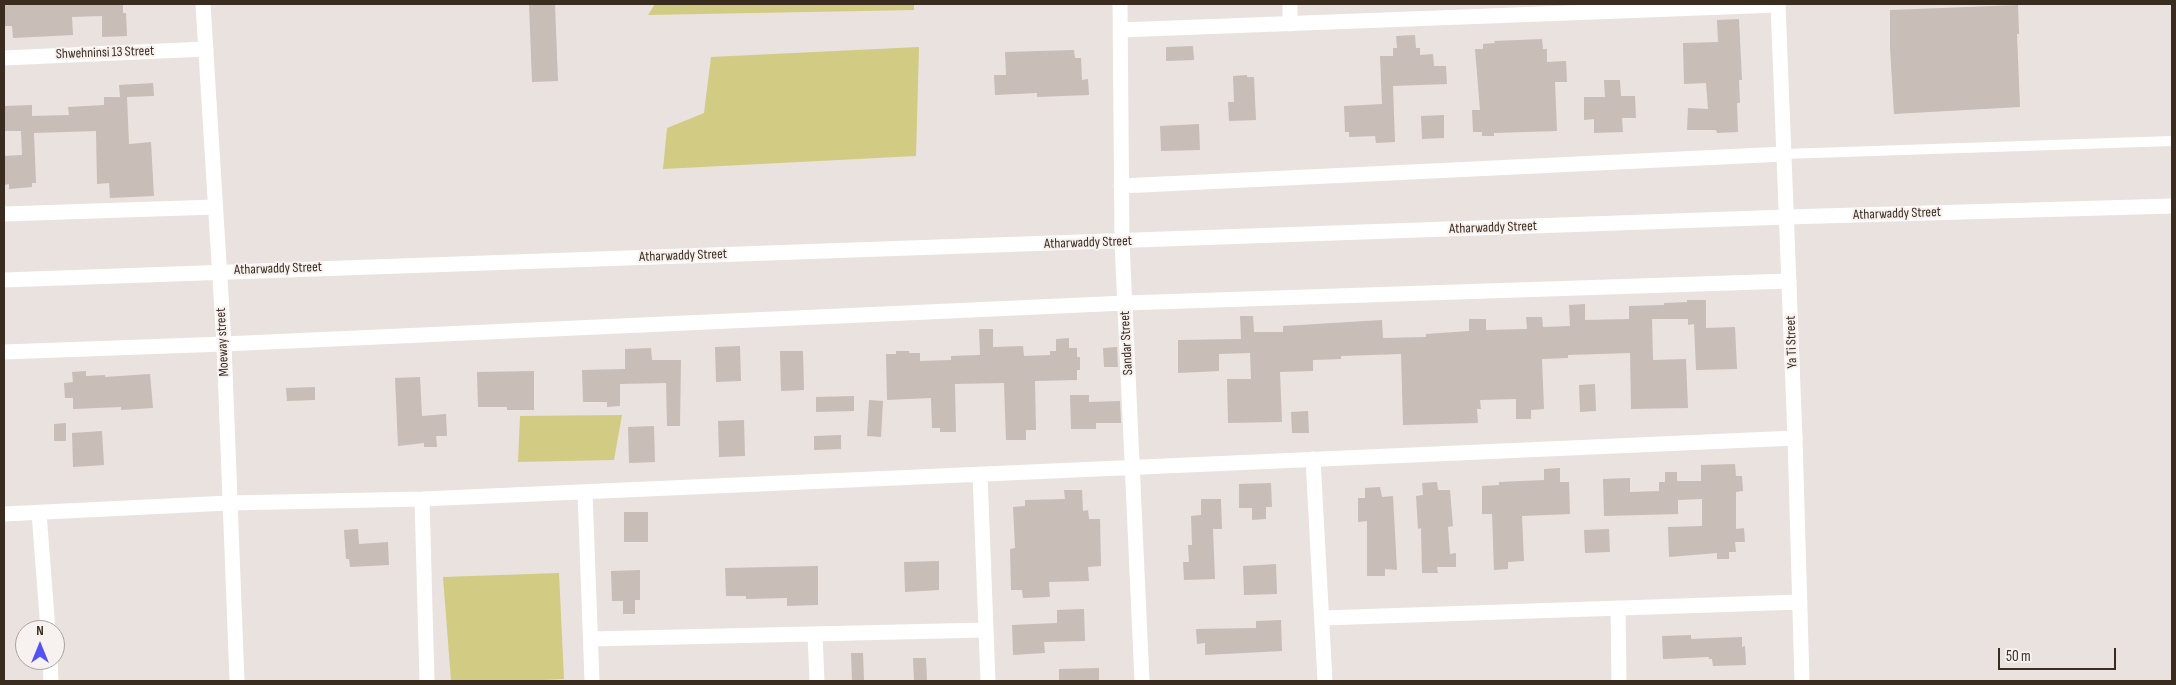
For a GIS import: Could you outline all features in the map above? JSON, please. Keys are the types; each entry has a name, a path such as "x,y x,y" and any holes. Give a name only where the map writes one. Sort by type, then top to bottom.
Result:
{"street":[{"name":"Moeway street","path":"203,4 224,344 237,681"},
{"name":"Sandar Street","path":"1120,4 1122,242 1142,681"},
{"path":"1290,4 1290,24"},
{"path":"1120,30 1290,24 1603,8 1778,4"},
{"name":"Ya Ti Street","path":"1778,4 1796,438 1802,681"},
{"name":"Shwehninsi 13 Street","path":"4,58 206,49"},
{"path":"1121,186 1784,154"},
{"name":"Atharwaddy Street","path":"4,280 219,271 1122,242 1787,217 2172,206"},
{"path":"4,214 215,207"},
{"path":"4,352 224,344 1125,303 1789,281"},
{"path":"4,514 229,503 422,499 1796,438"},
{"path":"1313,459 1325,681"},
{"path":"980,474 988,681"},
{"path":"585,492 592,681"},
{"path":"422,499 427,681"},
{"path":"40,513 47,620"},
{"path":"1322,618 1800,602"},
{"path":"1618,608 1619,681"},
{"path":"591,639 986,630"},
{"path":"815,634 817,681"}],"lane":[{"path":"1784,154 2172,141"}],"shaded area":[{"path":"655,4 914,4 914,10 648,15"},
{"path":"919,47 916,156 663,169 667,128 704,113 711,57"},
{"path":"622,415 614,460 518,462 520,416"},
{"path":"559,573 564,679 451,681 443,577"}],"building":[{"path":"4,4 123,4 123,13 126,13 127,36 102,37 102,16 72,17 73,35 13,38 12,26 4,26"},
{"path":"529,4 555,4 558,81 532,82"},
{"path":"2018,5 2019,34 2017,34 2020,107 1894,114 1890,10"},
{"path":"1739,19 1742,80 1739,80 1740,103 1737,103 1738,132 1717,133 1716,130 1687,130 1688,108 1708,109 1706,83 1684,84 1683,43 1718,42 1717,20"},
{"path":"1415,35 1416,48 1420,48 1420,55 1433,54 1434,66 1446,66 1447,84 1393,86 1395,142 1376,143 1375,136 1349,137 1349,132 1345,132 1344,106 1382,104 1380,56 1393,56 1393,48 1397,48 1396,36"},
{"path":"1542,39 1543,49 1547,49 1547,62 1566,61 1567,82 1555,82 1557,131 1494,133 1494,136 1482,136 1482,132 1473,132 1472,110 1480,110 1475,49 1483,49 1483,44 1495,43 1494,41"},
{"path":"1193,46 1194,60 1166,61 1166,47"},
{"path":"1074,50 1075,58 1081,58 1082,80 1088,79 1089,95 1037,97 1037,93 995,95 994,75 1006,75 1005,52"},
{"path":"1247,75 1247,77 1254,77 1256,120 1229,121 1228,102 1234,102 1233,76"},
{"path":"1604,80 1620,80 1621,96 1635,96 1636,118 1622,118 1623,132 1594,133 1594,119 1584,120 1584,97 1605,97"},
{"path":"153,83 154,96 127,97 129,144 151,142 154,196 110,198 109,183 97,184 96,131 34,133 36,183 32,183 32,187 9,189 9,184 4,185 4,156 22,155 21,131 4,131 4,106 32,105 32,116 69,115 68,107 104,105 104,97 120,97 119,85"},
{"path":"1444,115 1444,138 1422,139 1421,116"},
{"path":"1199,124 1200,150 1161,151 1160,126"},
{"path":"1687,300 1706,300 1706,328 1735,327 1737,369 1696,370 1694,324 1688,325 1688,319 1652,319 1653,360 1686,359 1688,408 1631,409 1630,353 1568,355 1568,358 1542,359 1544,409 1531,410 1531,419 1516,419 1516,399 1480,400 1481,409 1477,409 1478,423 1403,425 1401,354 1341,356 1341,359 1313,360 1313,371 1280,372 1282,422 1228,423 1227,379 1251,379 1250,353 1219,354 1219,371 1178,373 1178,340 1241,339 1240,316 1253,316 1254,332 1283,332 1283,326 1382,320 1383,338 1426,337 1426,334 1469,331 1469,319 1486,319 1486,330 1527,329 1526,317 1542,317 1543,327 1570,326 1569,305 1585,304 1585,320 1629,319 1629,306 1664,305 1664,303 1687,302"},
{"path":"979,329 993,329 993,347 1023,346 1024,356 1050,355 1050,351 1056,351 1056,339 1069,338 1069,348 1077,348 1077,357 1080,357 1080,370 1077,370 1077,380 1035,381 1036,430 1026,430 1026,440 1006,440 1004,383 955,384 956,432 940,432 940,428 932,428 931,398 887,400 886,354 896,354 896,351 920,353 920,361 951,360 951,356 980,355"},
{"path":"740,346 741,381 716,382 715,347"},
{"path":"1117,347 1118,367 1104,367 1103,348"},
{"path":"651,348 652,360 681,360 680,426 667,426 666,383 620,384 620,406 607,407 607,402 583,402 582,370 625,369 625,349"},
{"path":"780,351 803,351 804,390 781,391"},
{"path":"86,371 86,376 105,375 105,377 150,374 153,408 121,410 121,407 73,409 73,398 65,398 64,383 73,382 72,372"},
{"path":"534,371 534,410 507,410 507,407 478,407 477,372"},
{"path":"420,377 422,416 446,414 447,436 436,436 437,447 424,447 424,443 398,446 395,378"},
{"path":"1595,384 1596,411 1580,412 1579,385"},
{"path":"315,387 315,400 287,401 286,388"},
{"path":"1070,395 1089,395 1089,402 1120,401 1121,423 1096,423 1096,429 1071,429"},
{"path":"854,396 854,411 816,412 816,397"},
{"path":"869,400 883,401 881,437 867,436"},
{"path":"1308,411 1309,433 1292,433 1291,412"},
{"path":"744,420 745,456 719,457 718,421"},
{"path":"66,423 66,441 54,441 54,424"},
{"path":"654,426 655,462 629,463 628,427"},
{"path":"102,431 104,465 73,467 72,433"},
{"path":"841,435 841,449 814,450 814,436"},
{"path":"1735,464 1736,476 1742,476 1743,491 1736,492 1736,529 1744,528 1745,542 1735,542 1736,552 1729,552 1729,559 1717,559 1717,553 1669,557 1668,527 1702,526 1702,499 1678,500 1678,514 1604,516 1603,479 1630,478 1630,492 1659,491 1659,482 1665,482 1665,472 1677,472 1677,481 1701,481 1701,465"},
{"path":"1560,468 1560,482 1569,482 1570,514 1522,516 1524,561 1508,562 1508,569 1494,570 1492,514 1482,514 1482,486 1499,485 1499,482 1544,480 1544,469"},
{"path":"1437,482 1438,490 1450,490 1453,526 1448,527 1450,554 1456,553 1456,567 1437,567 1438,573 1422,573 1421,528 1418,529 1416,496 1423,495 1422,483"},
{"path":"1271,483 1272,507 1266,507 1266,519 1252,520 1252,508 1239,508 1239,484"},
{"path":"1380,487 1382,497 1393,496 1397,570 1385,569 1385,576 1367,576 1367,521 1358,522 1358,498 1365,498 1365,488"},
{"path":"1064,490 1082,490 1083,511 1088,510 1089,519 1100,519 1101,566 1088,567 1089,581 1049,582 1050,597 1023,598 1022,590 1011,590 1010,549 1015,548 1013,507 1025,506 1025,500 1065,499"},
{"path":"1201,499 1221,499 1222,529 1213,529 1215,579 1184,580 1183,562 1189,562 1188,545 1192,545 1191,516 1201,515"},
{"path":"624,512 648,512 648,542 624,542"},
{"path":"358,529 359,544 388,542 389,565 350,567 349,559 346,559 344,530"},
{"path":"1609,529 1610,552 1585,553 1584,530"},
{"path":"939,561 939,590 905,592 904,562"},
{"path":"1276,564 1277,594 1244,595 1243,566"},
{"path":"818,566 818,605 787,606 787,598 746,599 746,596 726,596 725,568"},
{"path":"640,570 640,600 635,600 635,614 623,614 623,601 612,601 611,571"},
{"path":"1084,609 1085,641 1044,642 1045,653 1013,655 1012,625 1057,623 1057,610"},
{"path":"1281,620 1282,651 1205,655 1205,643 1197,644 1196,629 1256,628 1256,621"},
{"path":"1691,635 1691,639 1742,637 1742,647 1745,646 1746,665 1713,666 1712,659 1709,659 1709,657 1663,659 1662,636"},
{"path":"851,653 863,653 864,681 852,681"},
{"path":"913,658 926,658 927,681 914,681"},
{"path":"1099,668 1099,681 1059,681 1059,669"}]}
